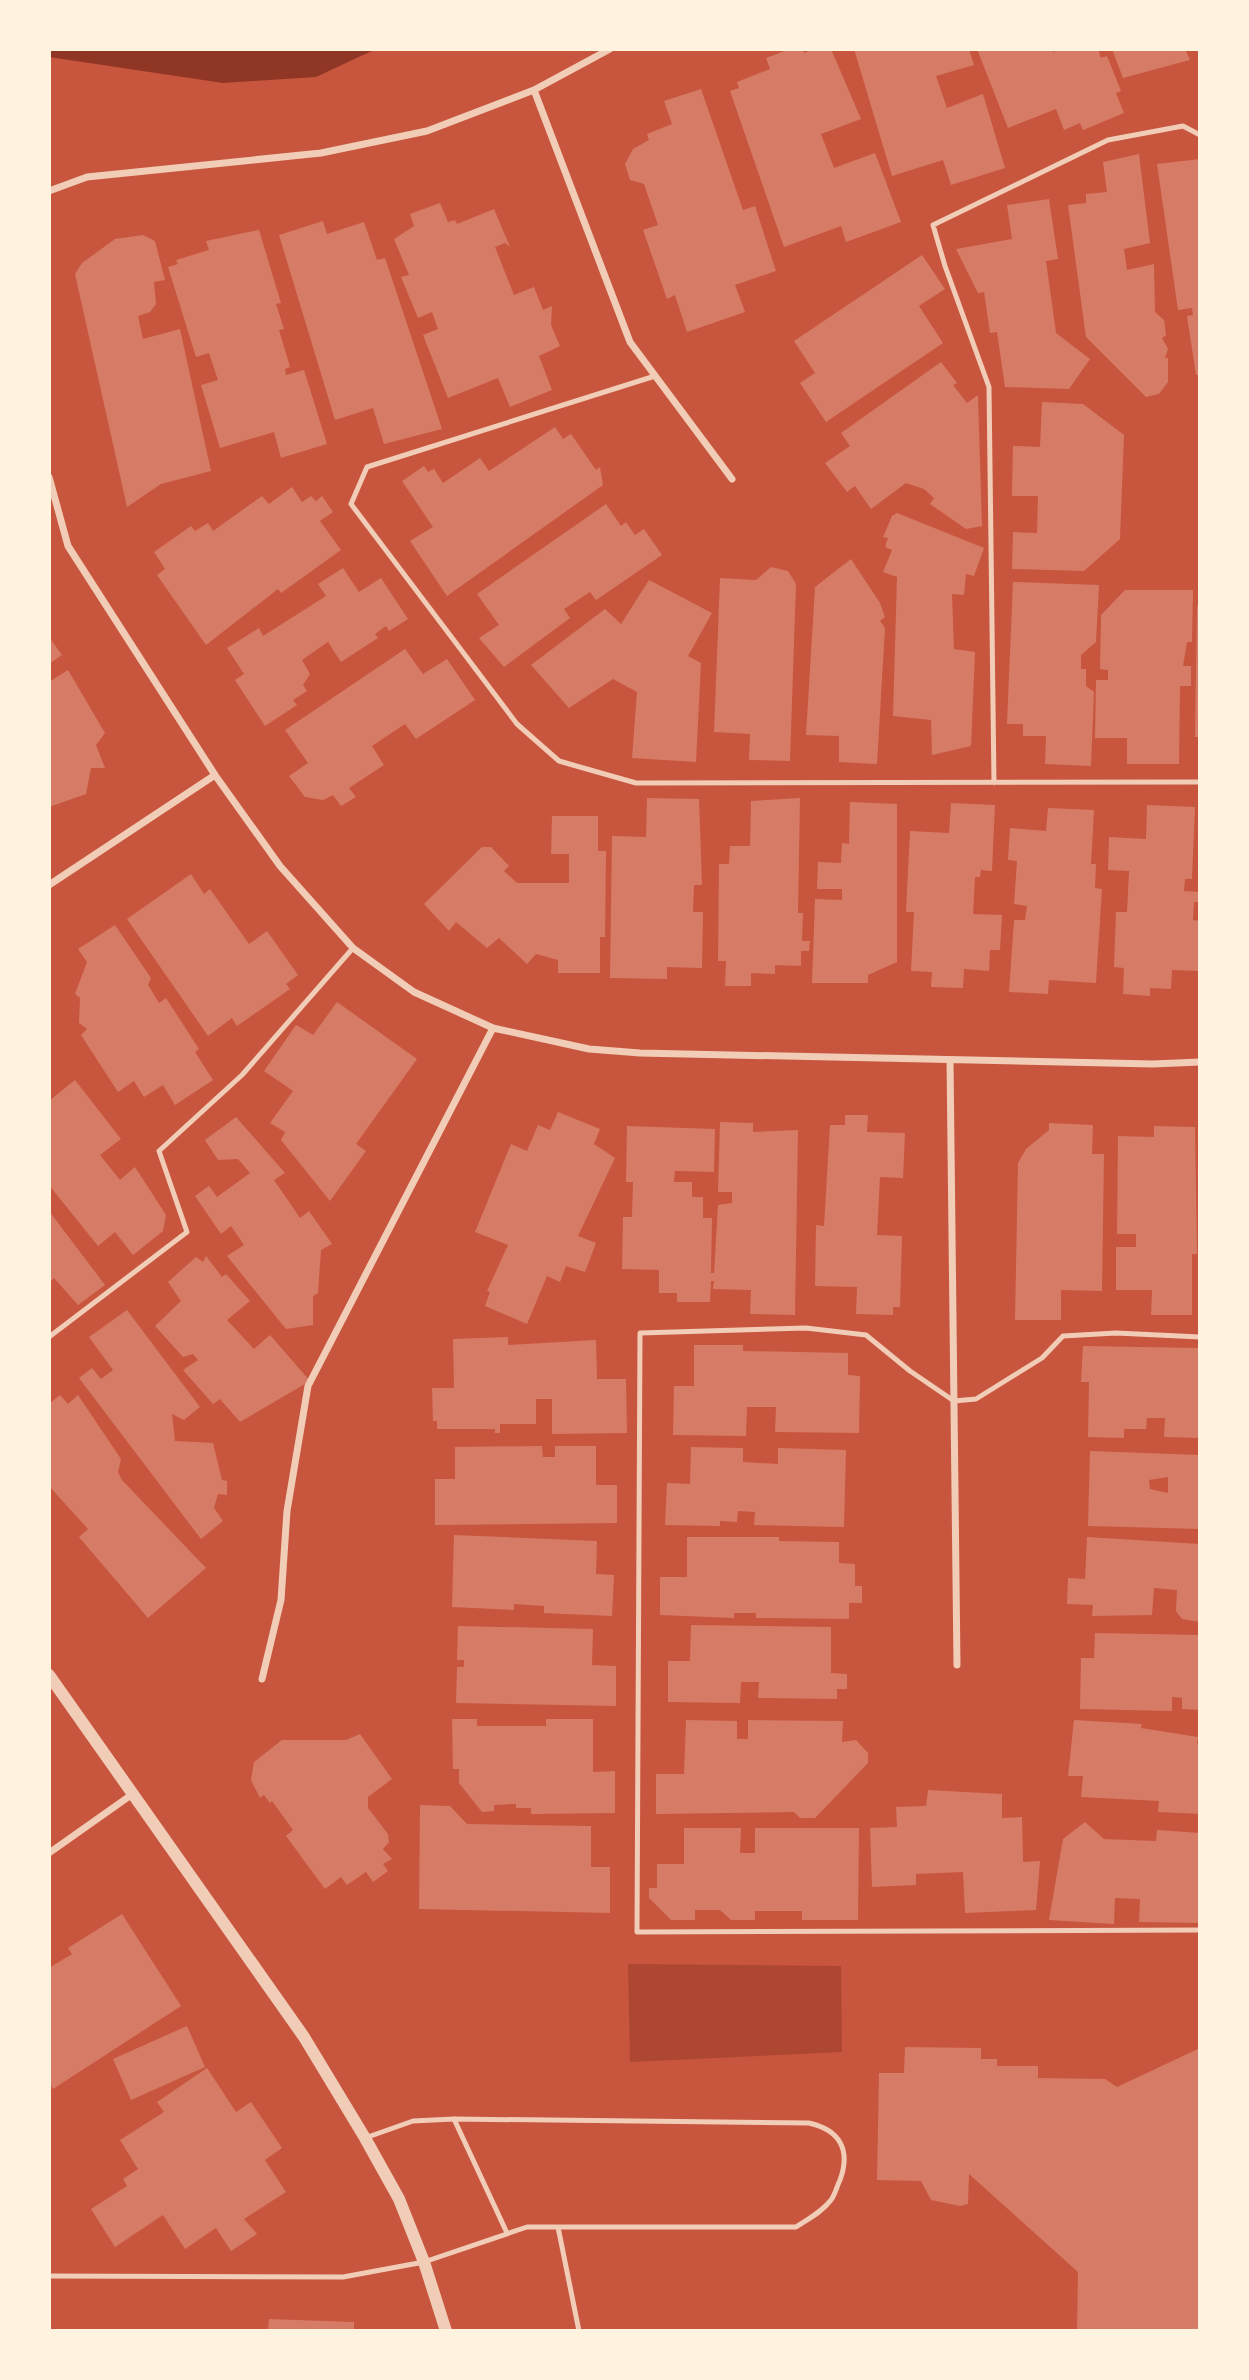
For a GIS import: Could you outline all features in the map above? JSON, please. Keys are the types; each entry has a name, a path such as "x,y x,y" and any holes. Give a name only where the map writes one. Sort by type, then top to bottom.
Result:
{"street":[{"path":"49,191 87,177 321,153 426,131 534,90 610,49"},
{"path":"534,90 629,342 732,479"},
{"path":"49,477 68,546 215,775 280,866 353,948 414,992 493,1028 589,1049 640,1053 950,1060 1153,1064 1200,1062"},
{"path":"49,885 215,775"},
{"path":"262,1679 281,1600 287,1511 309,1386 493,1028"},
{"path":"950,1060 957,1665"},
{"path":"49,1675 304,2037 399,2199 424,2262 446,2331"},
{"path":"49,1853 134,1793"}],"lane":[{"path":"994,783 989,387 933,225 1108,140 1183,126 1200,135"},
{"path":"655,376 367,467 351,504 517,724 559,761 636,783 1200,782"},
{"path":"49,1337 187,1232 159,1151 242,1074 353,948"},
{"path":"1200,1337 1116,1334 1063,1336 1041,1359 975,1399 954,1401 910,1371 866,1335 806,1328 640,1333 637,1932 1200,1930"},
{"path":"454,2119 507,2233"},
{"path":"49,2276 343,2277 424,2262 527,2227 796,2227 818,2213 832,2199 846,2165 845,2152 832,2132 821,2125 809,2123 454,2119 413,2121 365,2138"},
{"path":"558,2227 579,2331"}],"shaded area":[{"path":"49,49 376,49 316,77 223,83 49,57"},
{"path":"628,1964 841,1966 842,2052 630,2062"}],"building":[{"path":"790,49 802,49 804,53 815,49 831,49 861,119 821,134 834,168 875,153 901,222 846,242 841,226 784,247 730,91 739,88 737,82 770,69 766,58"},
{"path":"854,49 969,49 974,65 936,76 947,108 983,94 1005,168 951,185 943,160 892,176"},
{"path":"977,49 1051,49 1053,52 1061,49 1098,49 1101,58 1107,56 1121,91 1116,93 1124,113 1083,130 1080,123 1064,130 1056,109 1008,128"},
{"path":"1112,49 1185,49 1190,60 1123,78"},
{"path":"701,89 743,210 755,206 776,271 735,285 745,312 687,332 675,295 667,299 643,230 658,225 644,184 630,180 625,164 633,149 649,140 647,134 672,124 664,101"},
{"path":"1139,154 1150,243 1124,249 1127,270 1154,264 1155,312 1164,320 1166,335 1162,338 1168,349 1165,358 1168,358 1168,382 1159,394 1146,397 1086,337 1068,205 1086,203 1086,194 1107,192 1103,162"},
{"path":"1200,159 1200,375 1196,375 1187,316 1193,315 1192,308 1178,310 1157,164"},
{"path":"1049,199 1058,259 1046,261 1056,333 1090,359 1069,389 1005,387 997,332 990,333 984,292 978,293 956,249 1012,239 1007,205"},
{"path":"440,203 448,222 455,220 457,224 494,209 510,247 505,243 495,247 514,295 534,287 543,310 552,306 551,325 560,346 539,356 552,390 510,407 498,378 448,398 423,335 438,329 432,312 418,318 401,277 409,275 394,239 414,226 410,214"},
{"path":"323,221 327,234 364,222 377,260 385,258 442,429 384,444 373,408 335,420 279,235"},
{"path":"259,230 281,303 276,304 284,329 279,330 290,367 285,369 286,375 304,370 327,444 281,458 274,432 220,448 201,385 218,380 209,353 196,357 168,267 178,264 176,260 209,250 206,241"},
{"path":"143,235 155,241 165,280 154,282 156,304 150,312 138,316 143,339 180,329 211,471 161,484 127,507 75,274 82,263 115,239"},
{"path":"922,255 945,289 919,306 943,343 826,422 800,383 815,373 794,341"},
{"path":"941,362 957,383 953,385 967,403 978,395 982,526 966,529 930,504 934,498 924,489 906,483 871,509 855,486 847,492 825,463 850,446 841,433"},
{"path":"1042,402 1083,404 1124,435 1120,539 1084,571 1012,569 1013,532 1037,533 1038,496 1012,496 1013,446 1040,447"},
{"path":"555,427 563,439 571,434 596,470 600,467 603,485 447,596 410,541 433,527 402,481 424,466 428,472 434,469 443,483 480,458 489,471"},
{"path":"292,487 302,502 311,496 316,501 322,496 333,512 320,521 341,550 281,593 278,589 206,645 157,575 165,569 154,552 191,526 195,531 208,523 213,531 262,496 269,504"},
{"path":"606,504 621,526 626,522 635,535 644,529 662,555 596,600 590,592 564,609 570,618 504,667 479,638 499,625 477,594"},
{"path":"897,513 984,548 974,576 966,574 964,595 952,594 954,649 975,652 971,746 932,755 931,720 893,716 897,577 883,572 892,550 885,547 888,538 883,537 892,516"},
{"path":"851,559 880,603 885,617 880,621 885,628 877,764 839,762 839,736 806,735 815,587"},
{"path":"771,567 788,571 796,584 790,761 749,760 750,734 714,732 720,578 756,580"},
{"path":"343,568 359,592 381,578 408,619 389,631 386,626 375,634 378,638 341,662 328,642 302,660 310,674 303,685 307,691 293,700 297,705 265,726 235,680 244,674 227,648 259,628 263,636 326,596 318,584"},
{"path":"649,580 712,613 688,656 701,663 696,762 632,758 637,692 613,679 569,708 531,665 605,609 621,624"},
{"path":"1013,582 1099,585 1096,642 1081,655 1081,669 1086,669 1086,686 1094,692 1091,766 1045,764 1046,736 1023,736 1023,724 1007,724"},
{"path":"1125,590 1193,590 1192,642 1187,642 1183,666 1191,666 1191,686 1180,686 1179,764 1127,764 1127,738 1095,738 1096,680 1108,680 1108,670 1100,669 1101,615"},
{"path":"1197,605 1200,605 1200,737 1195,737"},
{"path":"49,637 62,655 49,664"},
{"path":"405,649 423,674 447,659 475,700 416,739 405,724 372,746 384,765 349,788 356,797 341,806 333,795 323,800 305,797 289,776 308,763 285,730"},
{"path":"68,670 105,733 96,745 105,768 91,768 86,794 49,807 49,682"},
{"path":"647,798 699,799 702,885 694,885 693,912 703,912 702,968 667,967 667,979 610,978 612,836 646,837"},
{"path":"800,798 798,913 803,913 802,941 810,941 809,951 801,951 801,966 775,965 775,974 751,973 751,986 725,986 726,961 718,961 719,864 729,864 730,846 750,846 751,801"},
{"path":"850,802 897,804 897,962 868,975 868,983 812,983 815,899 842,900 842,889 817,889 818,862 841,863 842,843 849,844"},
{"path":"951,803 995,805 992,871 981,870 980,877 975,877 973,914 1002,915 1000,950 990,950 989,971 964,969 963,988 931,987 932,972 911,971 914,912 906,912 910,831 949,833"},
{"path":"1147,805 1195,807 1192,879 1185,879 1184,891 1200,892 1200,902 1194,902 1193,920 1200,921 1200,971 1172,970 1171,989 1150,988 1150,996 1123,994 1124,968 1114,967 1116,912 1127,912 1129,871 1108,870 1109,837 1146,839"},
{"path":"1048,808 1094,810 1091,864 1096,864 1095,888 1102,889 1096,983 1049,980 1048,994 1009,992 1014,920 1025,920 1027,906 1014,904 1017,861 1008,860 1010,828 1046,831"},
{"path":"552,816 598,816 598,851 606,851 605,937 600,937 600,973 558,973 558,960 536,954 527,964 499,938 487,948 456,922 449,931 424,904 482,847 491,847 509,866 504,871 517,883 569,883 569,854 551,854"},
{"path":"191,874 204,894 210,889 249,944 267,931 298,975 286,984 290,989 237,1026 232,1018 208,1036 127,919"},
{"path":"115,925 151,978 148,985 159,1003 166,998 199,1049 195,1052 213,1080 175,1105 163,1085 144,1097 134,1081 118,1092 81,1035 87,1029 79,1023 80,998 75,994 87,962 78,949"},
{"path":"337,1002 417,1059 356,1144 366,1151 330,1201 281,1140 285,1132 270,1123 293,1091 264,1071 296,1025 313,1035"},
{"path":"75,1080 121,1139 100,1155 120,1180 135,1167 166,1215 163,1231 133,1255 115,1232 98,1246 49,1185 49,1101"},
{"path":"558,1112 600,1129 594,1144 615,1158 578,1236 596,1243 585,1272 566,1266 560,1282 547,1276 527,1324 485,1306 490,1292 487,1291 508,1245 475,1232 511,1144 527,1151 538,1125 550,1130"},
{"path":"845,1115 868,1115 867,1132 905,1133 903,1178 880,1177 877,1235 902,1236 900,1307 893,1307 893,1315 856,1314 857,1287 815,1286 816,1225 824,1226 830,1125 845,1125"},
{"path":"236,1117 285,1173 274,1180 300,1218 309,1211 332,1244 321,1250 318,1293 313,1296 313,1325 286,1329 227,1256 244,1245 231,1226 221,1234 195,1196 209,1186 217,1197 250,1173 238,1159 218,1160 205,1140"},
{"path":"720,1122 753,1123 753,1132 798,1130 795,1315 750,1314 751,1290 713,1289 714,1281 711,1281 710,1302 677,1302 677,1293 659,1293 659,1270 622,1269 623,1217 632,1217 633,1182 626,1182 627,1126 715,1129 714,1172 675,1171 674,1182 692,1182 692,1197 703,1197 703,1218 712,1218 711,1273 714,1273 718,1205 732,1203 732,1192 718,1192"},
{"path":"1049,1123 1093,1125 1092,1154 1104,1154 1102,1291 1061,1290 1061,1320 1015,1320 1018,1163 1026,1149 1049,1130"},
{"path":"1154,1126 1195,1127 1197,1254 1192,1254 1192,1315 1151,1315 1152,1290 1116,1290 1116,1247 1136,1247 1136,1234 1117,1234 1118,1136 1154,1137"},
{"path":"49,1211 105,1285 78,1305 54,1278 49,1283"},
{"path":"206,1256 222,1277 226,1274 250,1301 227,1320 254,1349 270,1335 310,1381 240,1422 220,1399 213,1404 183,1370 198,1360 193,1354 183,1357 155,1326 181,1301 168,1282 196,1257 203,1262"},
{"path":"127,1310 200,1407 184,1420 172,1414 175,1441 213,1443 222,1480 227,1481 227,1495 218,1494 214,1508 223,1521 201,1539 79,1378 92,1368 101,1379 113,1370 89,1337"},
{"path":"508,1337 508,1345 596,1340 597,1379 626,1379 627,1433 552,1434 552,1399 536,1399 536,1424 500,1424 500,1433 495,1433 495,1429 437,1429 437,1421 433,1421 432,1388 454,1388 453,1339"},
{"path":"694,1345 743,1345 743,1351 848,1353 848,1375 860,1376 859,1433 775,1432 776,1407 747,1407 746,1436 673,1435 674,1386 694,1386"},
{"path":"1083,1346 1200,1348 1200,1438 1164,1437 1165,1418 1147,1418 1146,1429 1124,1429 1124,1438 1088,1437 1089,1382 1081,1382"},
{"path":"60,1395 68,1404 78,1395 121,1459 118,1472 122,1480 206,1568 148,1618 79,1537 88,1529 49,1486 49,1404"},
{"path":"542,1446 543,1457 555,1457 555,1446 596,1446 596,1485 617,1485 617,1523 435,1525 435,1479 455,1479 455,1447"},
{"path":"691,1447 743,1448 743,1462 778,1464 778,1448 846,1450 844,1527 754,1525 755,1512 738,1511 737,1522 720,1521 720,1526 665,1525 667,1483 690,1484"},
{"path":"1090,1451 1200,1455 1200,1529 1088,1526","holes":["1168,1477 1168,1493 1150,1489 1149,1480"]},
{"path":"454,1535 597,1541 596,1574 614,1575 612,1616 544,1613 544,1606 514,1604 514,1610 452,1607"},
{"path":"687,1537 779,1537 779,1541 839,1542 839,1563 855,1564 855,1586 862,1586 862,1603 849,1603 849,1619 756,1618 756,1613 734,1613 734,1618 660,1615 660,1577 687,1577"},
{"path":"1087,1537 1200,1544 1200,1622 1182,1619 1176,1611 1177,1590 1154,1588 1152,1615 1092,1616 1093,1605 1067,1604 1068,1578 1085,1579"},
{"path":"691,1625 831,1627 831,1673 847,1674 847,1689 837,1689 837,1699 758,1698 759,1682 741,1682 740,1703 668,1702 668,1661 690,1661"},
{"path":"458,1626 593,1629 592,1665 616,1666 616,1706 456,1703 457,1667 464,1667 464,1660 457,1660"},
{"path":"1095,1633 1200,1635 1200,1710 1182,1709 1182,1698 1172,1697 1172,1711 1080,1709 1081,1658 1094,1658"},
{"path":"452,1719 477,1719 477,1726 546,1726 546,1719 593,1719 593,1772 615,1771 615,1813 531,1814 531,1808 516,1808 516,1804 494,1805 494,1811 482,1812 459,1783 459,1769 453,1769"},
{"path":"686,1720 737,1721 737,1739 748,1739 748,1720 843,1721 842,1742 856,1740 868,1753 868,1763 815,1818 800,1818 794,1812 656,1814 656,1774 684,1774"},
{"path":"1074,1720 1142,1724 1141,1728 1198,1737 1200,1814 1158,1812 1159,1801 1081,1797 1083,1776 1068,1776"},
{"path":"360,1734 392,1779 368,1797 368,1808 388,1834 389,1842 383,1849 392,1859 383,1864 388,1871 373,1882 366,1872 347,1885 341,1877 325,1889 286,1836 293,1830 272,1801 270,1803 264,1795 260,1798 251,1780 254,1762 282,1740 346,1740"},
{"path":"928,1790 1002,1794 1002,1818 1022,1817 1023,1862 1040,1861 1036,1910 965,1913 963,1872 916,1874 916,1885 872,1887 870,1828 897,1827 896,1807 926,1806"},
{"path":"420,1805 450,1806 467,1824 591,1826 591,1867 610,1867 610,1913 419,1909"},
{"path":"1085,1822 1104,1839 1156,1841 1157,1830 1200,1833 1200,1923 1139,1922 1140,1899 1115,1898 1114,1924 1049,1920 1063,1839"},
{"path":"684,1828 741,1828 740,1853 755,1853 755,1828 859,1828 858,1920 802,1920 802,1911 755,1911 755,1920 731,1920 720,1910 695,1910 695,1920 671,1920 649,1898 649,1888 657,1888 657,1864 684,1864"},
{"path":"122,1914 181,2006 53,2089 49,2082 49,1968 72,1954 68,1948"},
{"path":"187,2026 205,2067 131,2100 113,2059"},
{"path":"905,2047 981,2048 981,2059 997,2059 997,2066 1038,2066 1038,2078 1105,2079 1117,2087 1200,2048 1200,2331 1077,2331 1078,2272 969,2174 968,2204 960,2206 931,2200 921,2181 877,2180 879,2073 904,2073"},
{"path":"207,2068 236,2112 251,2102 282,2148 265,2160 286,2192 244,2219 257,2234 231,2251 216,2228 185,2249 163,2215 115,2247 91,2209 127,2186 123,2179 138,2169 120,2140 164,2112 157,2102"},
{"path":"269,2319 354,2322 354,2331 268,2331"}]}
